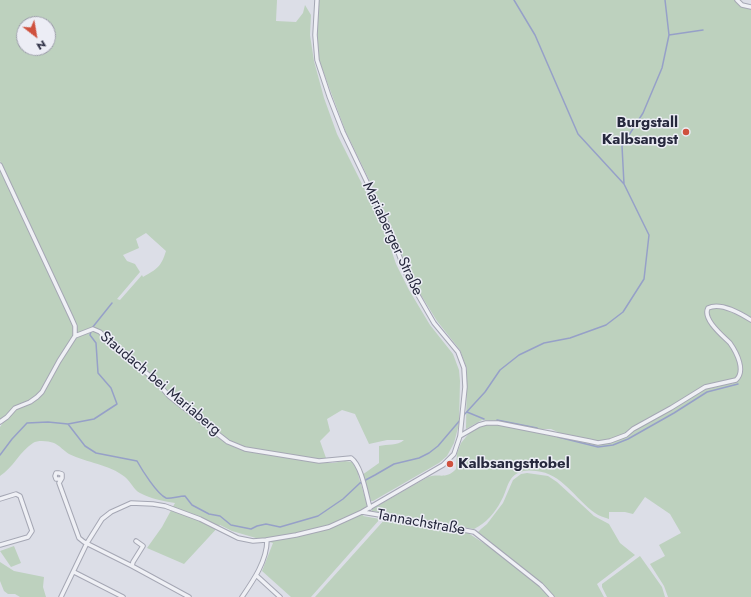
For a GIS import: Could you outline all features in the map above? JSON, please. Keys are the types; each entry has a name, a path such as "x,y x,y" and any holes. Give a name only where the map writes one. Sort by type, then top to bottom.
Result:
{"street":[{"name":"Mariaberger Straße","path":"61,597 87,543 102,519 111,512 131,503 165,506 200,519 238,538 253,541 267,540 329,527 362,512 443,465 454,454 460,436 463,404 465,374 462,360 458,352 434,323 407,276 388,226 343,132 317,60 315,35 317,0"},
{"path":"737,0 742,5 751,7"},
{"name":"Staudach bei Mariaberg","path":"0,165 75,326 81,335"},
{"path":"460,436 479,425 486,423 504,424 598,443 621,438 633,429 663,413 705,387 736,380 739,377 741,370 738,358 730,344 716,330 706,312 708,308 715,306 724,308 751,320"},
{"name":"Staudach bei Mariaberg","path":"75,326 76,336 94,329 100,332 155,380 169,396 228,442 245,449 319,461 351,458 358,467 370,508"},
{"path":"0,422 16,408 37,397 42,392 76,336"},
{"path":"60,480 58,483 80,538 189,597"},
{"path":"0,499 16,494 20,496 32,530 28,537 0,546"},
{"name":"Tannachstraße","path":"362,512 474,532 542,585 552,597"},
{"path":"242,597 257,576 267,547 267,540"},
{"path":"132,566 143,546 136,541"},
{"path":"74,572 123,597"},
{"path":"257,576 280,597"}],"green space":[{"path":"0,0 277,0 276,21 296,22 303,13 305,5 311,15 310,35 314,61 324,98 337,134 384,228 396,264 409,290 430,325 453,354 459,370 459,424 454,443 447,456 439,463 371,501 362,475 379,463 379,446 395,444 404,440 387,440 369,444 355,414 342,410 327,419 330,431 320,441 326,458 319,460 245,447 229,440 168,392 141,366 101,335 140,369 168,397 227,443 236,448 319,463 345,461 352,462 357,468 368,507 363,516 380,519 311,597 291,597 262,571 273,543 232,531 220,525 184,564 147,548 162,527 175,503 157,500 144,495 138,492 125,477 119,473 105,466 83,460 69,454 54,443 38,441 28,446 9,469 0,476 0,427 4,421 0,422 0,167 70,317 74,332 72,339 38,397 77,336 77,328 73,316 53,276 0,161","holes":["146,233 166,251 162,261 155,269 143,277 142,275 120,300 117,299 140,272 135,264 127,261 123,255 139,248 136,239"]},
{"path":"319,0 736,0 742,6 751,9 751,318 725,307 722,304 710,305 705,311 706,317 732,349 738,364 740,373 735,379 727,380 732,384 740,379 742,373 739,358 731,343 712,322 708,310 710,308 724,309 751,321 751,597 668,597 664,586 650,564 665,556 659,545 681,533 670,514 645,497 633,514 625,512 609,512 609,519 595,513 561,481 545,473 527,470 514,475 493,514 474,529 372,511 372,509 428,477 446,475 456,469 457,453 461,443 470,432 479,426 486,424 510,426 570,440 551,429 537,429 502,421 482,420 466,429 467,369 460,350 437,321 416,287 391,225 345,130 319,60 316,36"},
{"path":"527,473 548,476 557,482 594,516 609,524 620,543 635,555 597,584 604,597 555,597 542,584 478,532 487,524 503,503 513,480 521,474"},
{"path":"386,518 468,533 502,555 540,586 550,597 315,597"},
{"path":"14,546 21,563 11,567 0,551"},
{"path":"640,556 662,587 665,597 607,597 602,584"},
{"path":"0,562 14,571 44,577 43,587 46,597 20,597 15,594 8,594 4,591 0,581"}],"waterway":[{"path":"514,0 535,35 578,134 624,184"},
{"path":"463,416 485,392 500,370 519,355 544,343 570,338 606,325 623,312 644,279 649,235 624,184 622,146 643,113 662,68 669,35 665,0"},
{"path":"669,35 703,30"},
{"path":"68,424 94,419 117,404 111,388 98,373 96,343 90,335 92,328 112,303"},
{"path":"558,437 598,447 613,445 628,439 707,392 738,384"},
{"path":"467,412 484,419"},
{"path":"0,455 27,423 48,422 68,424 85,446 96,453 137,461 154,487 162,496 166,498 185,496 192,505 209,514 220,516 231,525 251,529 266,524 280,527 318,516 343,499 360,483 394,464 419,458 429,453 438,446 461,419"},
{"path":"497,420 537,428"}],"place":[{"name":"Burgstall Kalbsangst","path":"686,132"},
{"name":"Kalbsangsttobel","path":"450,464"}]}
